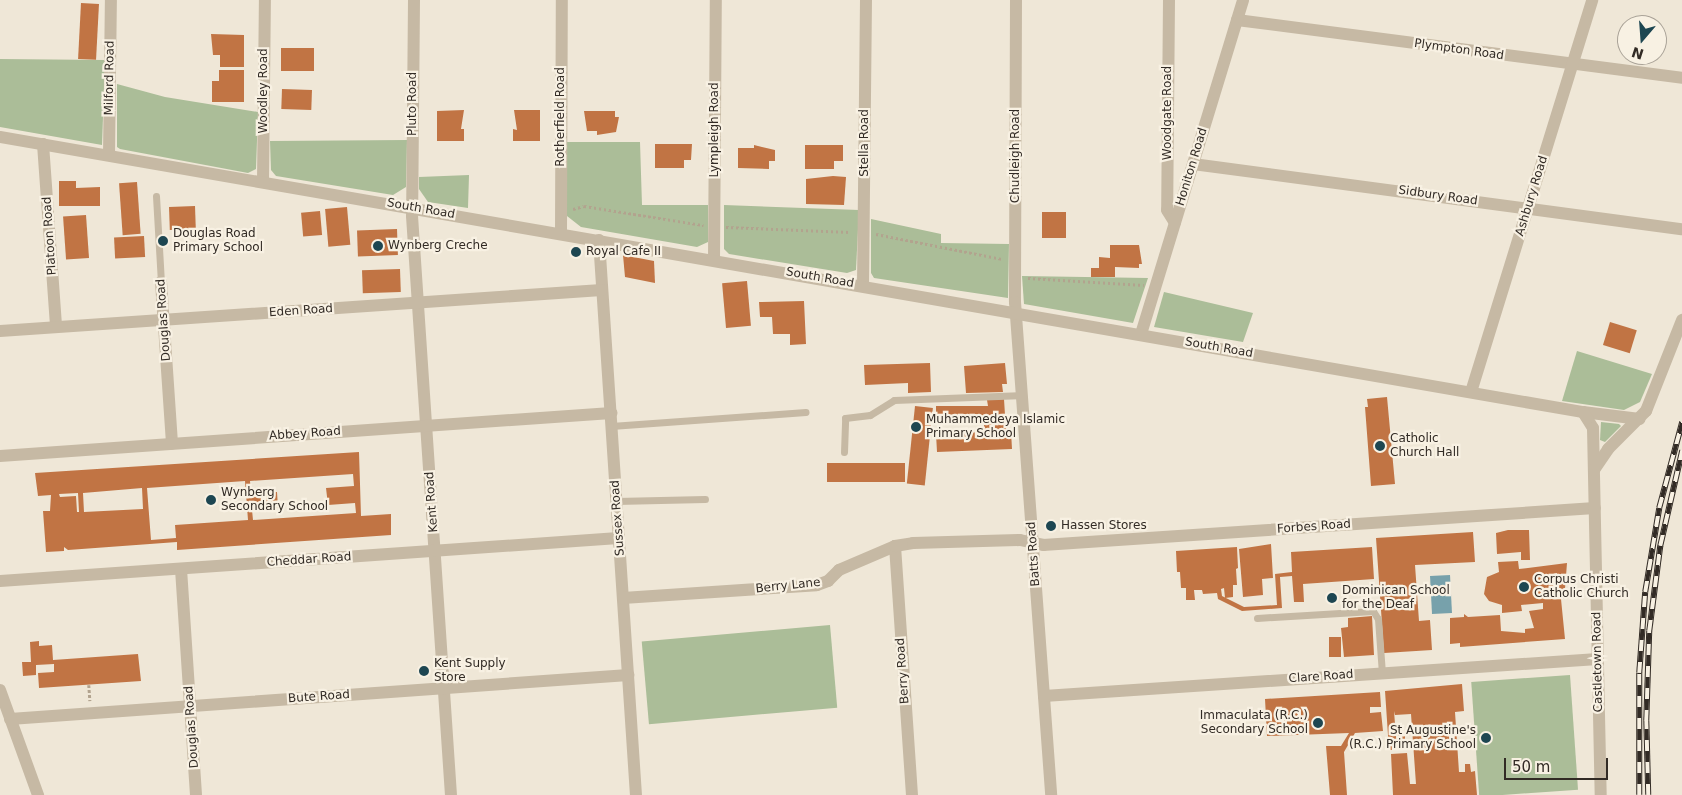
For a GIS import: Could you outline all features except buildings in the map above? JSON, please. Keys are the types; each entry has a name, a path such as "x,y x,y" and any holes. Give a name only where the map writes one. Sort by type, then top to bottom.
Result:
{"street":[{"name":"Milford Road","path":"109,155 111,0"},
{"name":"Woodley Road","path":"263,182 264,0"},
{"name":"Pluto Road","path":"412,208 414,0"},
{"name":"Rotherfield Road","path":"561,233 562,0"},
{"name":"Lympleigh Road","path":"714,260 716,0"},
{"name":"Stella Road","path":"863,286 866,0"},
{"name":"Chudleigh Road","path":"1016,0 1016,312"},
{"name":"Woodgate Road","path":"1169,0 1167,210 1175,223"},
{"name":"Honiton Road","path":"1142,334 1243,0"},
{"name":"Ashbury Road","path":"1472,392 1592,0"},
{"name":"Plympton Road","path":"1237,20 1682,78"},
{"name":"South Road","path":"0,137 1583,412 1640,420"},
{"name":"Platoon Road","path":"43,144 56,328"},
{"name":"Sidbury Road","path":"1193,164 1682,229"},
{"name":"Kent Road","path":"412,208 451,795"},
{"name":"Sussex Road","path":"599,240 636,795"},
{"name":"Douglas Road","path":"162,282 172,444"},
{"name":"Eden Road","path":"0,331 602,290"},
{"name":"Batts Road","path":"1016,312 1051,795"},
{"path":"1594,470 1608,449 1640,420 1651,401 1682,320"},
{"name":"Castletown Road","path":"1583,412 1593,428 1601,795"},
{"name":"Abbey Road","path":"0,456 610,413"},
{"name":"Forbes Road","path":"1033,542 1043,545 1595,508"},
{"name":"Cheddar Road","path":"0,581 619,538"},
{"name":"Berry Lane","path":"623,598 817,585 828,581 839,570 895,546 934,541 1033,542"},
{"name":"Berry Road","path":"895,546 912,795"},
{"name":"Douglas Road","path":"181,569 196,795"},
{"name":"Clare Road","path":"1044,696 1598,659"},
{"name":"Bute Road","path":"10,719 628,676"},
{"path":"0,690 38,795"}],"lane":[{"name":"Douglas Road","path":"156,196 162,282"},
{"path":"844,452 845,418 870,415 894,400 1023,395"},
{"path":"612,426 805,412"},
{"path":"616,501 705,499"},
{"path":"1256,618 1373,611 1378,619 1382,673"}],"green space":[{"path":"0,59 105,60 102,145 0,127"},
{"path":"117,84 165,97 258,112 256,169 248,173 120,149 117,147"},
{"path":"407,140 406,187 393,195 276,176 271,170 270,141"},
{"path":"567,142 640,142 642,205 708,205 708,242 697,247 581,227 567,216"},
{"path":"469,175 468,208 428,202 419,189 419,177"},
{"path":"724,205 859,210 856,270 847,273 729,254 724,249"},
{"path":"871,219 941,234 941,243 1009,244 1008,298 874,278 871,273"},
{"path":"1022,276 1148,278 1133,323 1024,304"},
{"path":"1164,292 1253,313 1243,342 1154,327"},
{"path":"1577,351 1652,374 1640,402 1624,410 1562,401"},
{"path":"1601,422 1619,424 1621,426 1605,442 1600,440"},
{"path":"830,625 837,708 649,724 642,641"},
{"path":"1570,675 1578,790 1479,795 1471,682"}],"water":[{"path":"1450,575 1452,613 1432,614 1430,576"}],"railway":[{"path":"1639,795 1639,673 1645,592 1659,508 1682,422"},
{"path":"1648,795 1646,721 1649,631 1660,546 1682,451"}],"place":[{"name":"Douglas Road Primary School","path":"163,241"},
{"name":"Wynberg Creche","path":"378,246"},
{"name":"Royal Cafe II","path":"576,252"},
{"name":"Muhammedeya Islamic Primary School","path":"916,427"},
{"name":"Catholic Church Hall","path":"1380,446"},
{"name":"Wynberg Secondary School","path":"211,500"},
{"name":"Hassen Stores","path":"1051,526"},
{"name":"Corpus Christi Catholic Church","path":"1524,587"},
{"name":"Dominican School for the Deaf","path":"1332,598"},
{"name":"Kent Supply Store","path":"424,671"},
{"name":"Immaculata (R.C.) Secondary School","path":"1318,723"},
{"name":"St Augustine's (R.C.) Primary School","path":"1486,738"}]}
